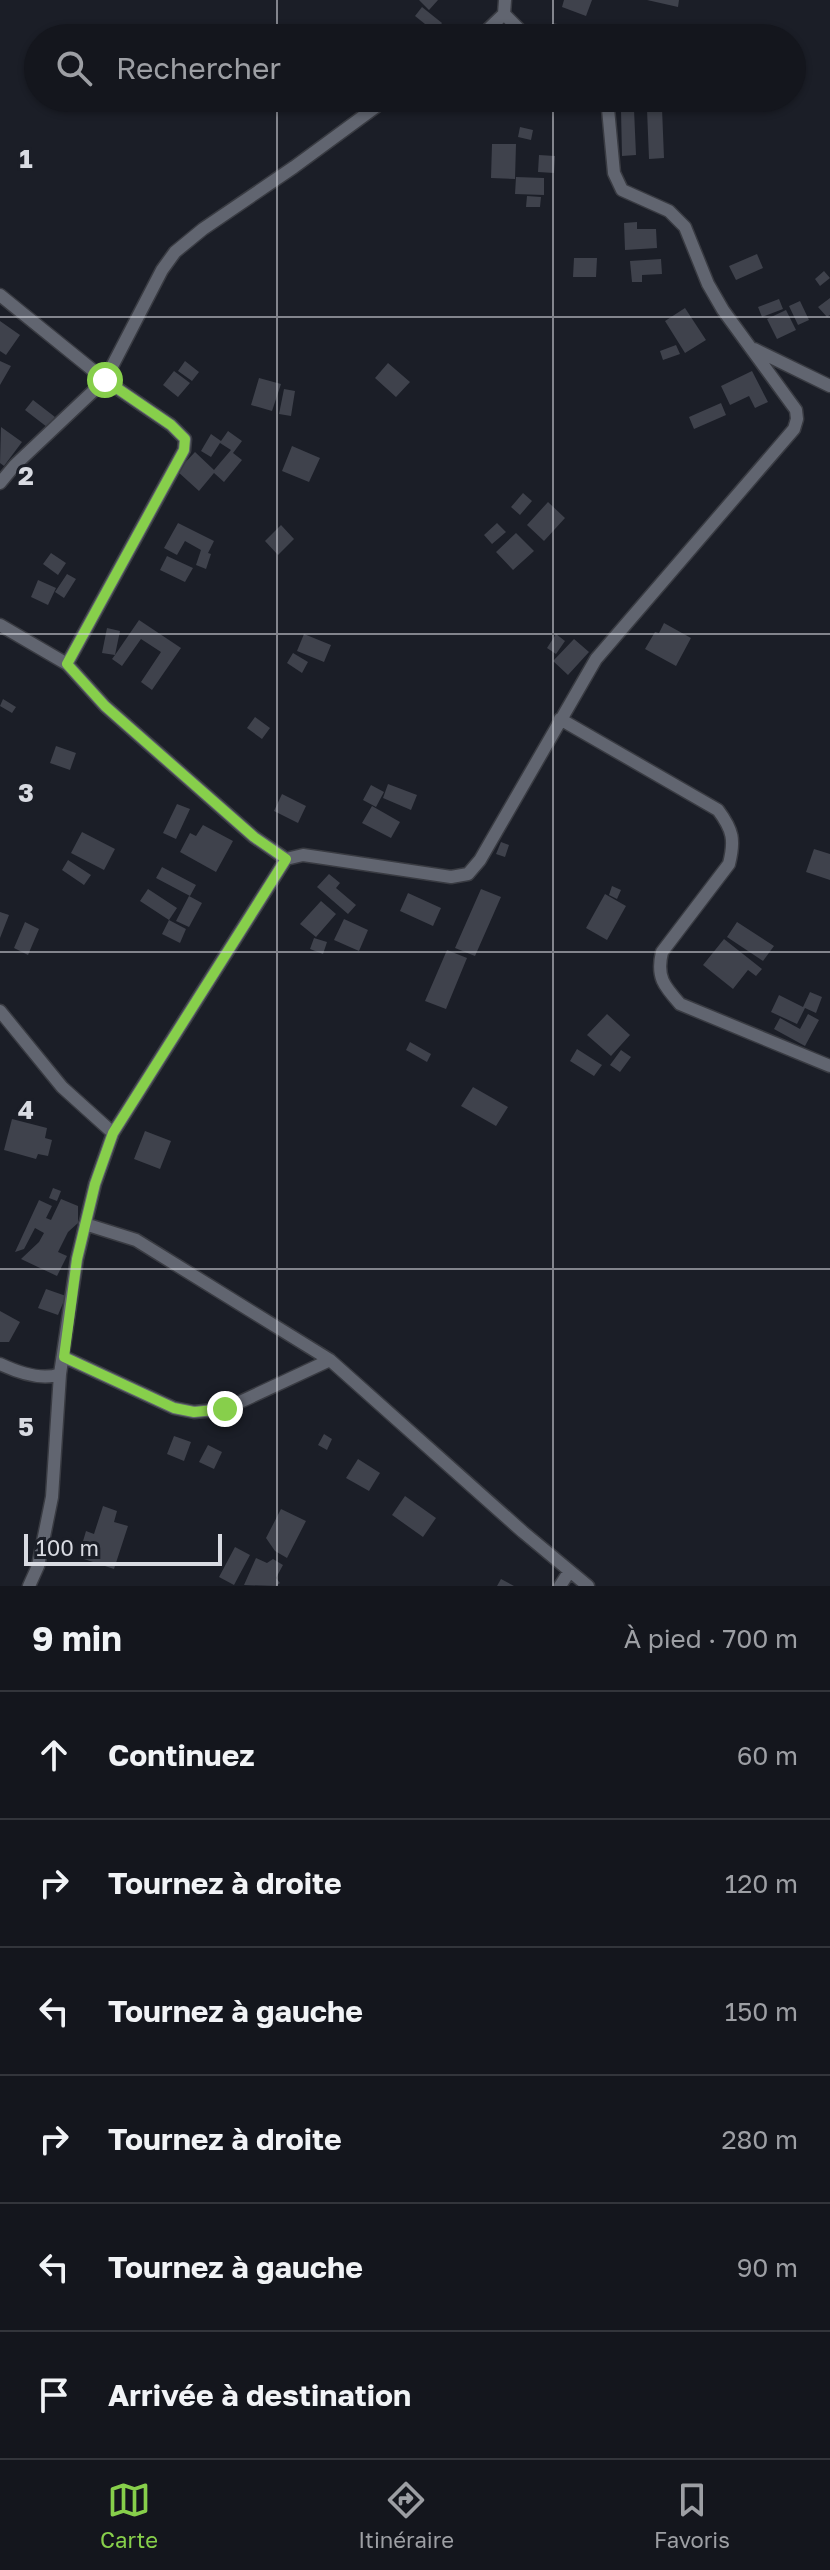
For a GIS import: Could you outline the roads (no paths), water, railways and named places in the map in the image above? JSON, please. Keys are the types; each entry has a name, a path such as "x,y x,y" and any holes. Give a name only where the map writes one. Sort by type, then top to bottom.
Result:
{"street":[{"path":"494,24 504,14 505,0"},
{"path":"504,14 514,24"},
{"path":"0,483 105,380 162,270 175,252 369,112"},
{"path":"29,1586 38,1566 52,1497 60,1374 77,1259 113,1133 286,859 303,855 451,877 468,874 480,860 596,659 794,429 796,410 723,310 708,284 685,227 669,211 622,190 614,173 608,112"},
{"path":"0,295 105,380 171,425 185,439 184,450 67,664"},
{"path":"751,348 830,386"},
{"path":"0,625 67,664 116,716 254,837 286,859"},
{"path":"560,719 718,810 730,827 733,848 729,864 662,952 658,967 665,988 680,1004 830,1066"},
{"path":"0,1011 62,1087 113,1133"},
{"path":"85,1224 136,1240 330,1360 588,1586"},
{"path":"64,1357 174,1408 194,1412 225,1409 330,1360"},
{"path":"0,1364 17,1372 53,1377 60,1374"},
{"path":"560,1586 569,1572"}]}
